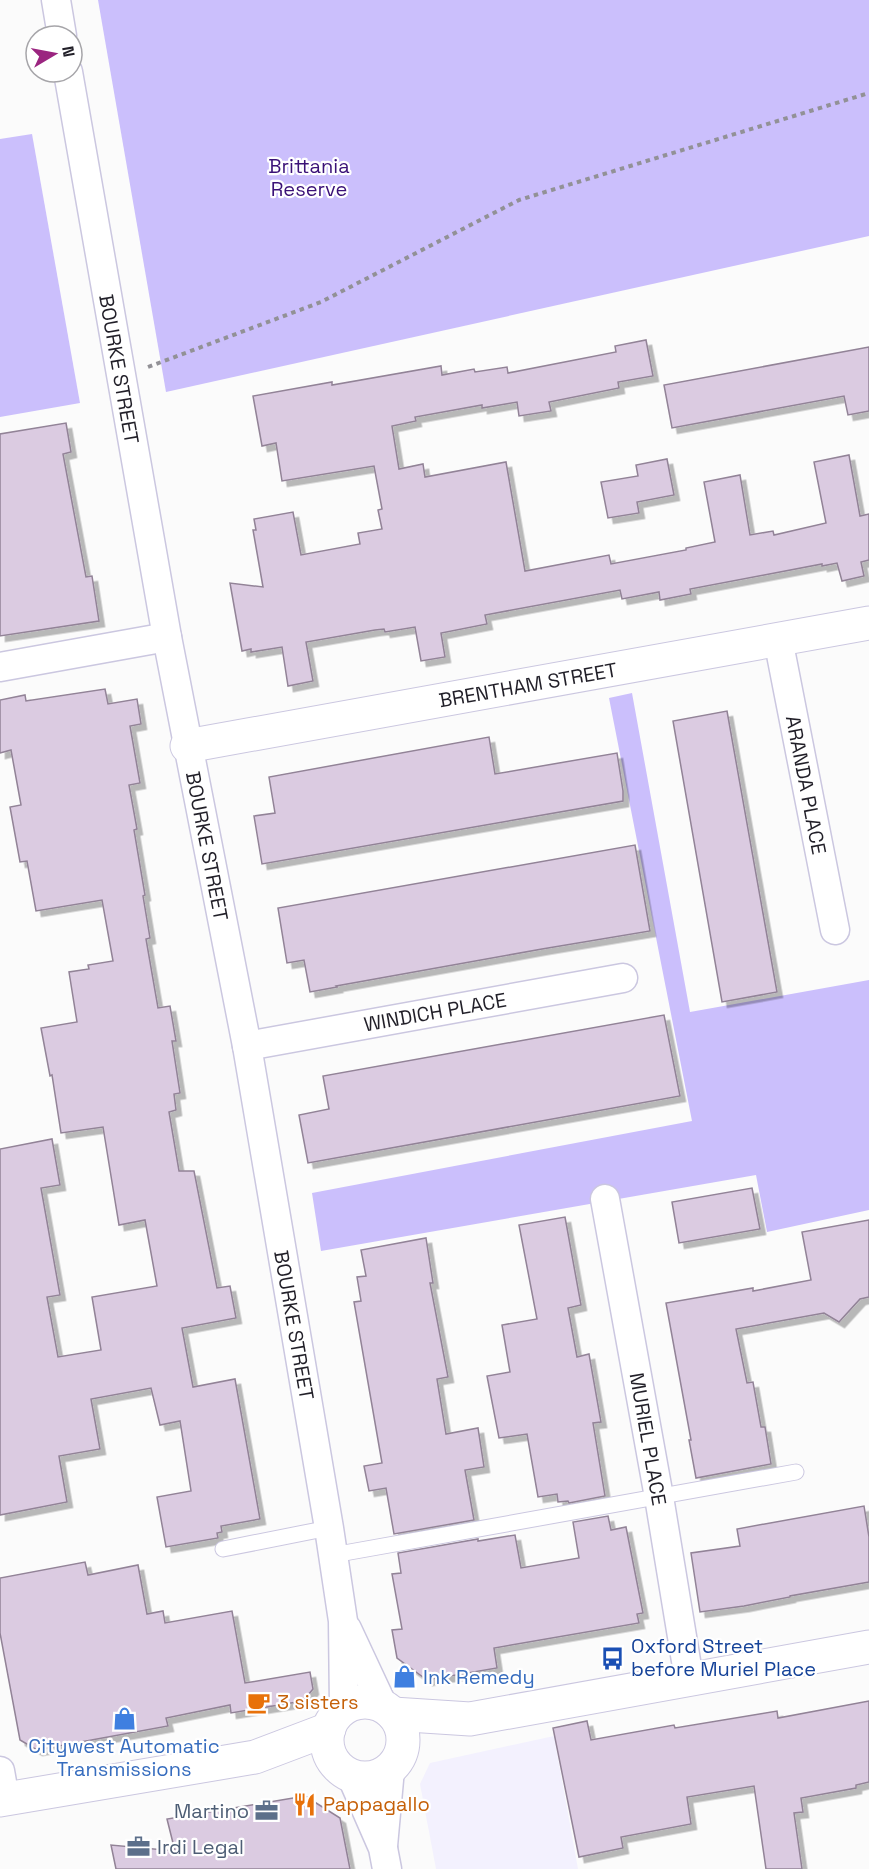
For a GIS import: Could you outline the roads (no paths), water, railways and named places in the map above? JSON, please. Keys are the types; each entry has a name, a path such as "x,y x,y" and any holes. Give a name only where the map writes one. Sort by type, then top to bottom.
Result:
{"main road":[{"name":"BRENTHAM STREET","path":"187,746 869,623"},
{"path":"255,1757 336,1719 363,1702 388,1710 470,1719 869,1647"},
{"path":"388,1710 400,1725 403,1736 402,1748 394,1763"},
{"path":"336,1719 328,1740 329,1750 333,1760 345,1771"},
{"path":"2,1790 255,1757 371,1777 381,1774 394,1763 470,1719"}],"street":[{"path":"56,0 60,24"},
{"name":"BOURKE STREET","path":"70,84 187,746 247,1047 331,1541 343,1622 336,1719"},
{"path":"0,667 167,637"},
{"name":"ARANDA PLACE","path":"778,639 835,930"},
{"name":"WINDICH PLACE","path":"247,1047 623,978"},
{"name":"MURIEL PLACE","path":"605,1199 689,1678"},
{"name":"BOURKE STREET","path":"343,1622 388,1710"},
{"path":"385,1858 394,1763"},
{"path":"345,1771 385,1858"}],"lane":[{"path":"224,1549 331,1541 659,1497 796,1472"}],"place":[{"name":"Oxford Street before Muriel Place","path":"613,1658"},
{"name":"Ink Remedy","path":"405,1677"},
{"name":"3 sisters","path":"259,1702"},
{"name":"Citywest Automatic Transmissions","path":"124,1719"},
{"name":"Pappagallo","path":"305,1804"},
{"name":"Martino","path":"267,1811"},
{"name":"Irdi Legal","path":"139,1847"}],"park label":[{"name":"Brittania Reserve","path":"309,178"}]}
